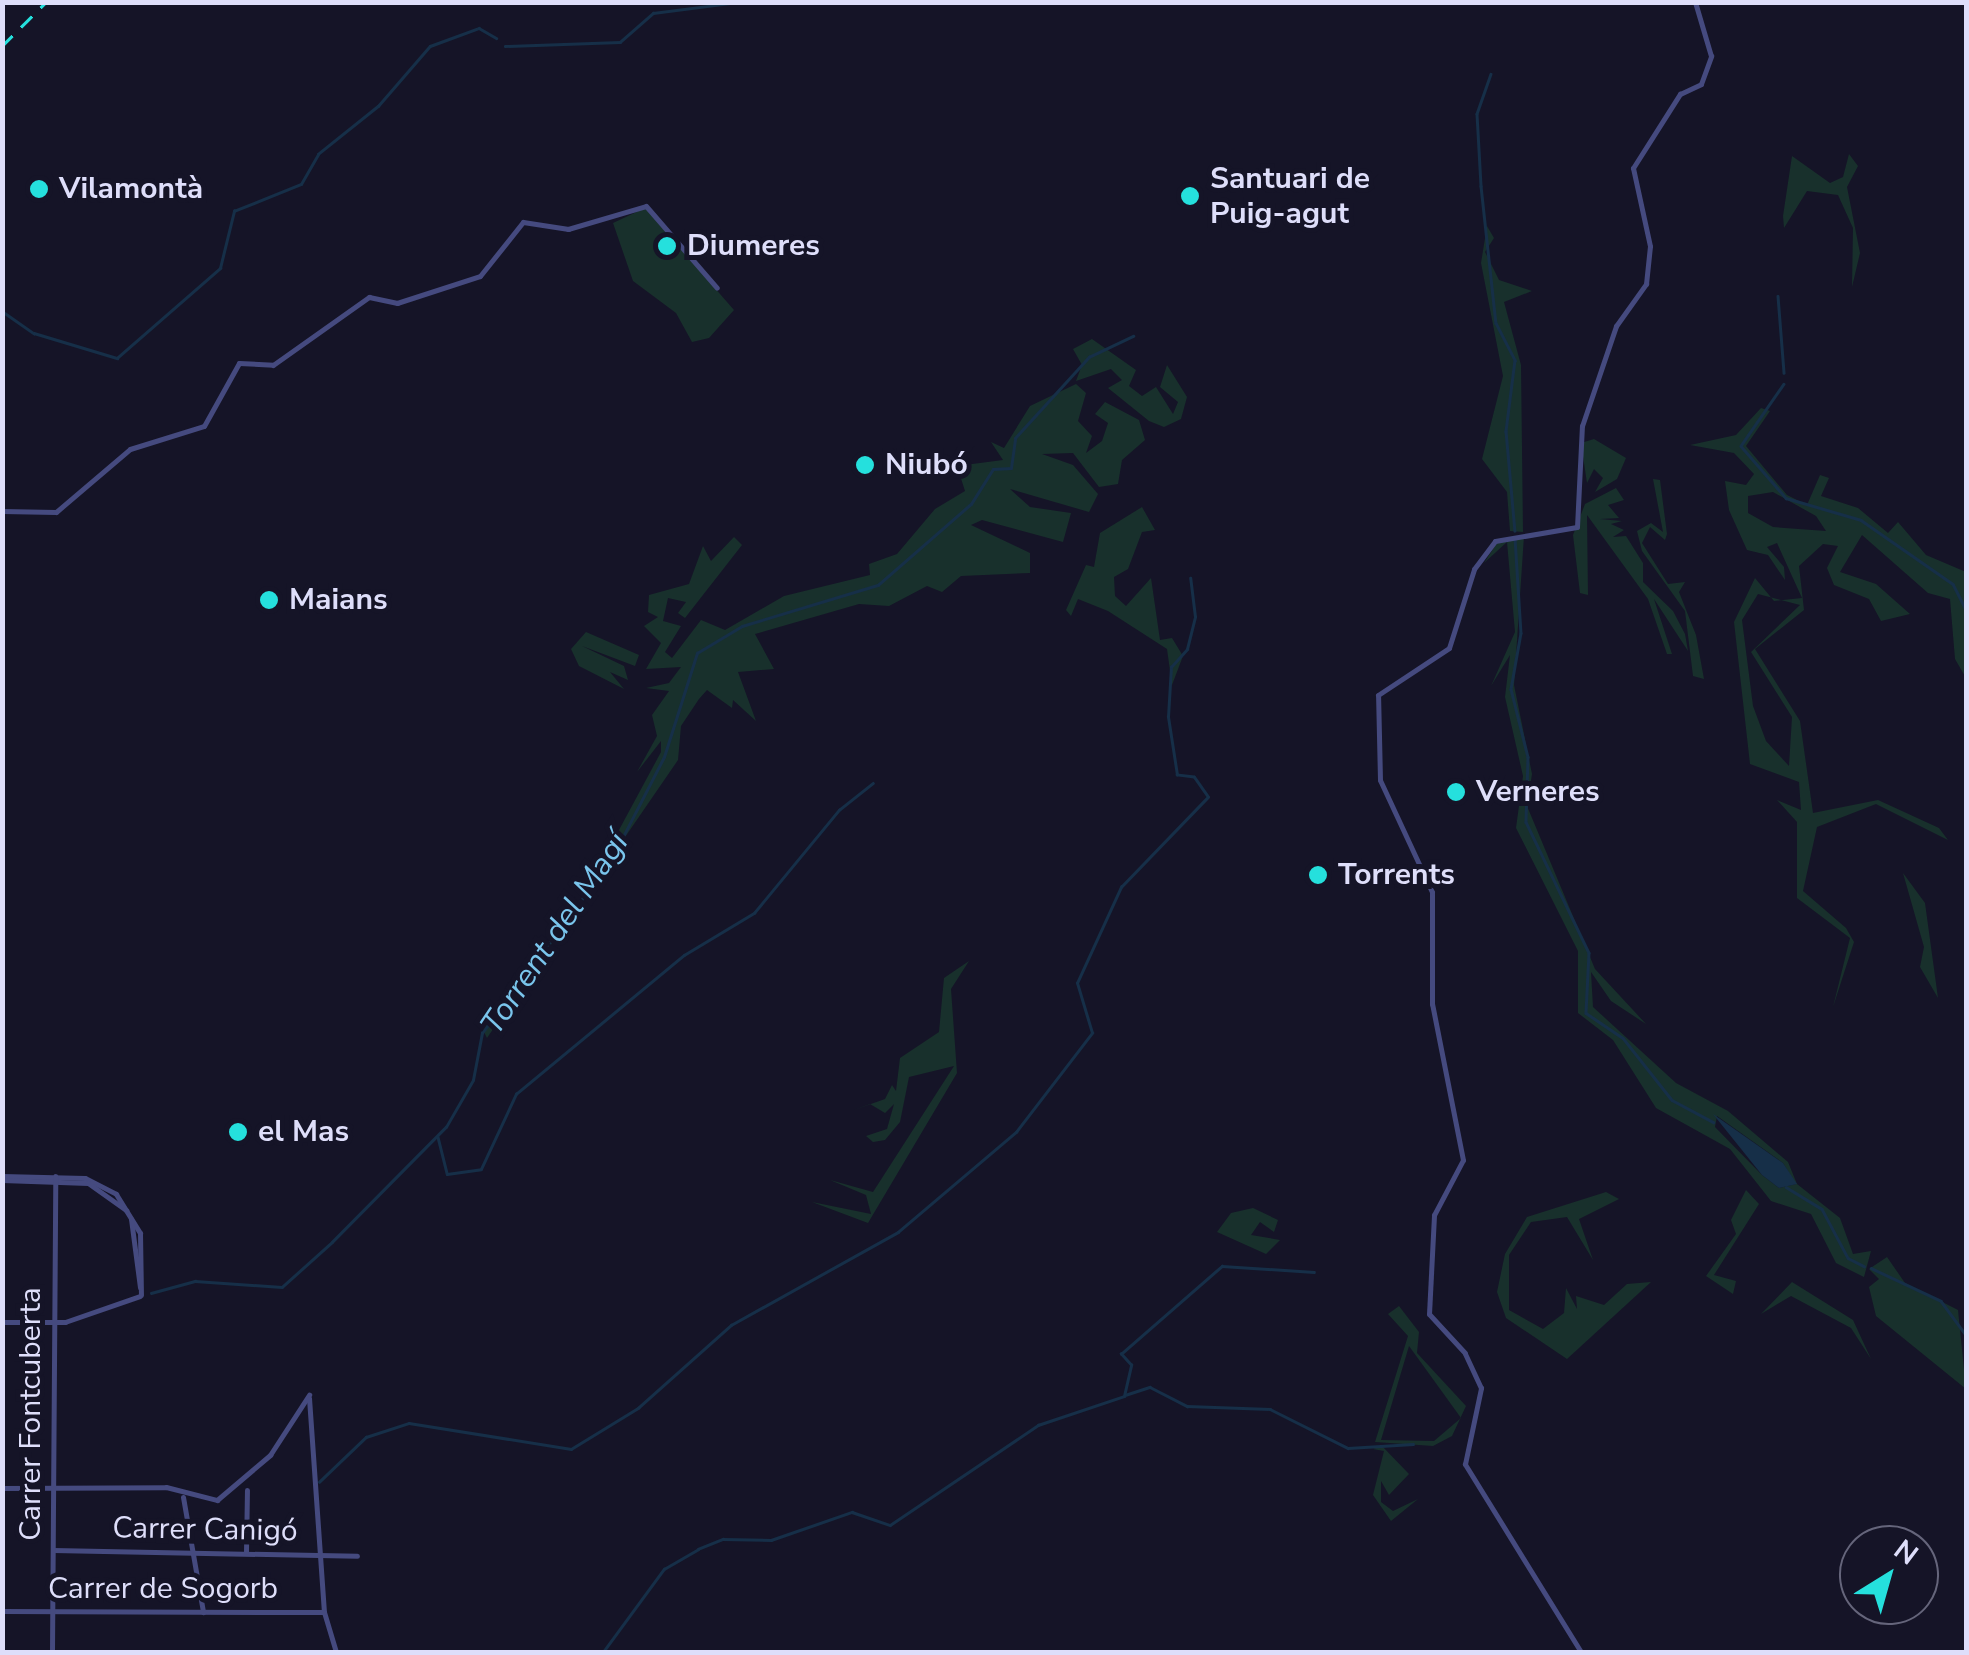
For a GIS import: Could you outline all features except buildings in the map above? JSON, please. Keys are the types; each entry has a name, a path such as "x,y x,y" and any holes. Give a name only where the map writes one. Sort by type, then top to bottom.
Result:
{"street":[{"path":"1581,1652 1464,1464 1481,1388 1465,1353 1428,1314 1434,1215 1463,1160 1432,1004 1432,892 1380,780 1378,696 1449,648 1474,569 1494,542 1578,527 1582,426 1616,326 1646,284 1650,246 1634,168 1680,94 1701,84 1711,56 1695,2"},
{"path":"2,511 56,512 130,449 204,426 239,364 272,365 369,298 396,303 480,276 523,222 568,229 646,206 717,288"},
{"path":"2,1178 55,1178 96,1186 124,1206 141,1295 54,1323 2,1322"},
{"name":"Carrer Fontcuberta","path":"52,1652 55,1178"},
{"path":"2,1488 166,1487 182,1496 226,1494 270,1454 309,1395 318,1555 324,1612 336,1652"},
{"path":"246,1552 247,1490"},
{"path":"182,1496 204,1612"},
{"name":"Carrer Canigó","path":"52,1550 358,1556"},
{"name":"Carrer de Sogorb","path":"2,1612 324,1612"}],"green space":[{"path":"1849,154 1858,166 1847,187 1860,253 1852,287 1853,228 1838,195 1807,191 1784,228 1783,216 1792,156 1830,183 1843,177"},
{"path":"645,208 734,310 709,338 692,342 676,313 633,281 613,223"},
{"path":"1487,226 1494,238 1485,252 1499,280 1532,291 1504,302 1521,365 1523,532 1510,531 1507,492 1482,459 1503,376 1481,263"},
{"path":"1092,339 1136,370 1129,386 1142,396 1156,387 1173,414 1178,402 1160,387 1167,365 1187,397 1181,419 1164,427 1149,421 1108,388 1122,380 1111,369 1076,381 1082,365 1073,349"},
{"path":"1076,384 1086,393 1078,421 1092,436 1086,453 1102,441 1108,423 1095,414 1105,402 1139,420 1145,440 1122,460 1118,484 1099,487 1073,453 1042,454 1073,465 1098,494 1089,512 1010,489 1030,507 1071,513 1063,542 982,520 971,525 1030,553 1030,573 961,576 942,592 927,586 889,606 859,604 755,634 774,669 738,672 756,721 733,700 732,708 707,690 681,726 678,760 579,904 661,752 661,741 637,772 657,736 652,715 669,691 646,688 669,683 681,667 646,669 661,643 644,626 658,617 648,612 649,595 689,584 703,546 711,561 734,537 742,545 685,618 678,613 686,602 668,598 663,621 681,626 665,652 672,658 701,620 725,630 784,596 870,575 869,564 897,554 935,509 965,491 957,466 1003,460 991,442 1004,448 1030,406"},
{"path":"1761,408 1770,411 1746,446 1787,495 1807,505 1820,475 1829,478 1821,496 1858,508 1888,533 1898,522 1926,555 1966,572 1966,678 1955,659 1950,599 1928,593 1862,535 1840,572 1876,584 1910,614 1881,621 1869,599 1834,585 1827,568 1838,546 1823,544 1799,566 1804,610 1755,649 1800,721 1813,813 1878,800 1939,828 1948,840 1876,804 1817,827 1803,891 1846,928 1854,942 1833,1007 1850,938 1797,898 1797,822 1777,800 1801,810 1799,782 1750,764 1734,622 1755,578 1771,597 1758,594 1742,620 1753,706 1766,741 1789,766 1792,717 1751,652 1800,605 1782,600 1802,598 1777,543 1767,547 1784,567 1785,580 1768,555 1747,550 1729,510 1725,481 1746,485 1754,474 1734,453 1690,445 1736,435","holes":["1773,492 1816,516 1826,531 1773,527 1748,513 1748,496"]},
{"path":"1594,439 1626,458 1617,479 1595,492 1603,478 1594,469 1587,483 1581,443"},
{"path":"1653,479 1660,480 1667,534 1665,540 1650,527 1642,543 1668,584 1685,582 1679,592 1696,635 1704,679 1693,676 1685,611 1642,551 1637,531 1651,523 1663,532"},
{"path":"1616,488 1624,500 1608,505 1619,518 1600,519 1622,521 1611,524 1624,530 1613,537 1626,536 1643,563 1643,582 1673,611 1685,634 1688,651 1654,599 1672,654 1667,654 1648,599 1587,515 1588,595 1580,593 1573,535 1585,504"},
{"path":"1142,507 1155,530 1142,532 1128,569 1114,577 1115,596 1126,606 1151,578 1160,640 1172,638 1183,656 1172,685 1167,649 1108,611 1078,599 1071,616 1066,610 1086,565 1094,567 1100,533"},
{"path":"1524,536 1514,685 1532,774 1527,806 1595,969 1646,1024 1611,1001 1591,972 1593,1007 1676,1083 1728,1111 1788,1162 1797,1184 1840,1218 1853,1254 1871,1251 1864,1277 1836,1263 1811,1214 1771,1201 1730,1149 1656,1108 1613,1040 1578,1013 1578,951 1516,828 1523,776 1505,697 1510,655 1491,686 1515,632 1507,542 1484,563 1499,540","holes":["1717,1116 1783,1163 1796,1184 1779,1188 1715,1127"]},
{"path":"586,632 639,655 635,666 582,646 624,666 628,680 610,672 624,689 579,666 571,649"},
{"path":"1903,873 1925,903 1938,998 1920,967 1924,947"},
{"path":"571,915 487,1038 478,1020 511,999"},
{"path":"969,961 951,989 957,1073 868,1223 812,1202 871,1214 866,1195 830,1180 873,1192 954,1066 909,1077 900,1122 885,1140 873,1142 866,1136 887,1129 894,1104 885,1113 870,1104 885,1099 892,1085 896,1091 900,1058 939,1032 944,978"},
{"path":"1746,1190 1759,1204 1714,1275 1736,1281 1733,1294 1706,1276 1736,1234 1731,1220"},
{"path":"1606,1192 1619,1199 1579,1219 1593,1260 1567,1217 1531,1222 1509,1255 1509,1310 1543,1329 1564,1313 1566,1288 1577,1309 1576,1296 1604,1305 1627,1284 1651,1282 1567,1359 1506,1318 1497,1292 1505,1254 1527,1217"},
{"path":"1253,1208 1278,1220 1274,1232 1260,1222 1251,1235 1280,1240 1266,1254 1217,1232 1231,1213"},
{"path":"1887,1257 1905,1283 1958,1310 1966,1389 1876,1316 1869,1287 1879,1279 1869,1269"},
{"path":"1792,1282 1853,1320 1871,1359 1851,1328 1791,1296 1761,1314"},
{"path":"1399,1306 1419,1332 1417,1353 1466,1406 1461,1417 1409,1346 1381,1440 1434,1441 1460,1419 1452,1436 1433,1446 1375,1442 1408,1336 1388,1314"},
{"path":"1382,1446 1409,1474 1389,1495 1381,1481 1381,1502 1393,1511 1418,1499 1391,1521 1373,1495 1384,1451 1373,1449"}],"water":[{"path":"1713,1114 1783,1163 1797,1184 1779,1188 1762,1175"}],"waterway":[{"path":"505,46 620,42 653,13 739,2"},
{"path":"2,311 34,333 117,358 220,268 234,211 301,184 318,154 378,106 430,46 479,28 496,38"},
{"path":"1491,74 1477,114 1496,323 1515,360 1506,431 1515,531"},
{"path":"1778,296 1784,373"},
{"name":"Torrent del Magí","path":"151,1293 195,1281 282,1287 332,1242 446,1127 473,1080 482,1033 611,860 664,757 697,653 742,626 878,585 971,504 993,469 1011,468 1015,438 1089,357 1133,336"},
{"path":"1784,384 1741,446 1786,498 1861,520 1953,584 1966,609"},
{"path":"1515,538 1521,633 1511,689 1528,757 1526,822 1589,953 1586,1013 1623,1038 1672,1100 1713,1122"},
{"path":"319,1482 366,1437 409,1423 571,1449 638,1408 731,1325 898,1232 1016,1132 1092,1033 1077,983 1121,887 1208,797 1194,777 1177,775 1168,717 1171,667 1187,649 1195,617 1190,578"},
{"path":"438,1137 447,1174 481,1169 516,1094 684,955 754,913 839,810 873,783"},
{"path":"1786,1187 1822,1209 1848,1258 1864,1266"},
{"path":"603,1652 664,1569 698,1549 723,1539 771,1540 852,1512 890,1525 1038,1425 1124,1396 1131,1365 1121,1354 1222,1266 1314,1272"},
{"path":"1871,1268 1941,1301 1966,1335"},
{"path":"1125,1395 1150,1387 1187,1406 1270,1409 1348,1448 1413,1444"}],"railway":[{"path":"2,46 46,2"}],"place":[{"name":"Vilamontà","path":"39,189"},
{"name":"Santuari de Puig-agut","path":"1190,196"},
{"name":"Diumeres","path":"667,246"},
{"name":"Niubó","path":"865,465"},
{"name":"Maians","path":"269,600"},
{"name":"Verneres","path":"1456,792"},
{"name":"Torrents","path":"1318,875"},
{"name":"el Mas","path":"238,1132"}]}
